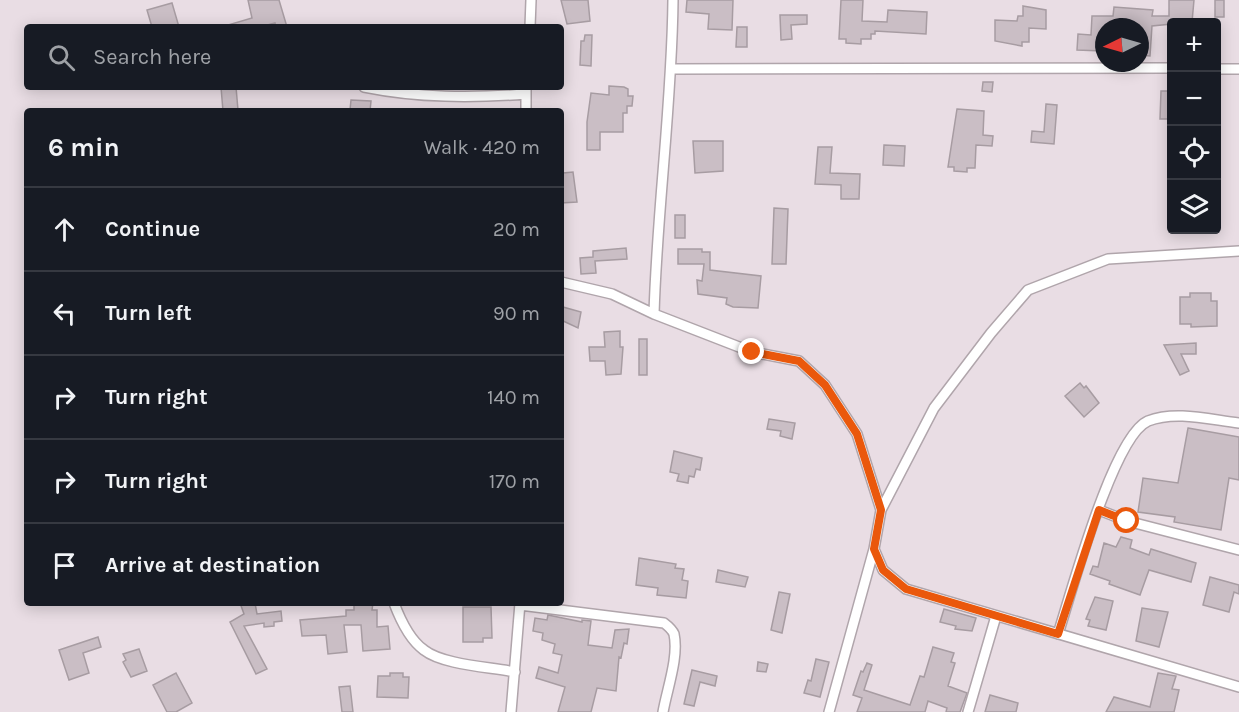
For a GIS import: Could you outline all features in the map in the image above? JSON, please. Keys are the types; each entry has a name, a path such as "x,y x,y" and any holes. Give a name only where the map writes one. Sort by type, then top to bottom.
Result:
{"street":[{"path":"530,24 531,0"},
{"path":"654,314 656,229 672,69 673,0"},
{"path":"672,69 1167,69"},
{"path":"1221,69 1239,69"},
{"path":"380,90 464,99 526,90 526,108"},
{"path":"829,712 874,549 881,510 934,408 991,333 1028,290 1108,259 1239,251"},
{"path":"564,283 612,294 654,314 752,352 799,361 825,385 857,434 881,510"},
{"path":"1058,634 1099,510 1122,451 1145,422 1178,416 1239,423"},
{"path":"1099,510 1138,525 1239,550"},
{"path":"874,549 883,570 906,589 1239,687"},
{"path":"396,606 410,635 424,651 442,658 515,672"},
{"path":"511,712 520,606"},
{"path":"534,606 663,624 670,628 674,633 674,656 663,712"},
{"path":"968,712 996,616"}],"building":[{"path":"248,0 279,0 286,24 231,24 252,18"},
{"path":"561,0 588,0 590,21 567,24"},
{"path":"687,0 733,0 732,30 708,29 709,14 686,12"},
{"path":"841,0 863,0 862,21 887,22 888,10 927,12 926,34 875,31 875,34 871,34 871,39 861,39 861,44 846,43 846,39 839,39"},
{"path":"1169,0 1194,0 1192,18 1167,18 1167,24 1152,26 1150,56 1149,18 1095,18 1095,51 1077,50 1078,34 1091,35 1092,16 1113,16 1114,7 1153,10 1152,16 1169,16"},
{"path":"1215,0 1224,0 1224,17 1215,17"},
{"path":"172,3 178,24 151,24 147,10"},
{"path":"1023,6 1046,10 1046,29 1029,28 1029,42 1022,42 1022,46 995,41 995,20 1017,21 1018,16 1023,16"},
{"path":"780,15 807,15 807,24 791,25 792,39 781,40"},
{"path":"737,27 747,27 747,47 736,47"},
{"path":"585,35 592,35 591,66 580,65 581,41 584,41"},
{"path":"983,82 993,82 992,92 982,91"},
{"path":"609,86 628,89 628,96 633,96 632,106 627,106 627,113 623,113 623,132 600,132 600,150 587,150 587,122 591,93 609,95"},
{"path":"221,90 236,90 238,108 223,108"},
{"path":"1161,91 1167,91 1167,119 1160,119"},
{"path":"351,100 371,101 370,108 350,108"},
{"path":"1046,104 1057,105 1054,144 1031,142 1032,131 1044,132"},
{"path":"957,109 984,111 983,135 993,136 992,146 976,145 975,168 967,168 967,172 954,171 954,167 948,167"},
{"path":"693,141 723,141 723,171 695,173"},
{"path":"884,145 905,146 904,166 883,165"},
{"path":"818,147 832,147 830,173 860,174 859,199 841,199 841,185 815,184"},
{"path":"573,172 577,202 564,203 564,173"},
{"path":"774,208 788,209 786,264 772,264"},
{"path":"675,215 685,215 685,238 675,238"},
{"path":"626,248 627,259 595,261 596,273 581,274 580,258 593,257 593,251"},
{"path":"678,249 702,249 702,252 710,252 710,270 761,276 758,308 733,307 726,304 727,298 698,294 697,280 702,281 704,264 678,264"},
{"path":"1190,293 1211,293 1211,301 1217,301 1217,326 1191,327 1191,324 1180,324 1180,297 1190,297"},
{"path":"564,307 581,312 578,328 564,321"},
{"path":"620,331 620,347 623,347 621,374 606,375 605,361 590,361 589,347 605,347 604,332"},
{"path":"639,339 647,339 647,375 639,375"},
{"path":"1196,343 1196,354 1181,354 1189,371 1180,375 1164,345"},
{"path":"1080,383 1084,388 1086,386 1099,403 1084,417 1065,396"},
{"path":"769,419 795,423 792,439 780,436 781,431 767,429"},
{"path":"1188,428 1239,437 1239,480 1229,478 1221,530 1174,522 1175,517 1138,512 1143,478 1178,483"},
{"path":"674,451 702,458 700,470 696,469 694,477 689,476 688,483 677,481 679,474 670,472"},
{"path":"1121,537 1132,540 1130,548 1149,555 1151,549 1196,563 1191,582 1149,570 1140,595 1109,584 1110,581 1090,574 1093,566 1098,567 1104,543 1116,547"},
{"path":"639,558 676,564 675,568 684,569 682,580 688,581 686,598 657,595 658,588 636,585"},
{"path":"718,570 748,577 745,587 716,582"},
{"path":"1210,577 1239,585 1239,594 1234,592 1229,612 1203,605"},
{"path":"779,592 790,594 782,633 771,630"},
{"path":"1095,597 1113,601 1106,630 1088,626 1090,620 1086,619"},
{"path":"241,606 256,606 257,614 281,611 282,621 274,622 274,626 264,627 264,623 244,626 267,669 256,674 230,622 244,614"},
{"path":"354,606 373,606 372,610 377,610 377,627 388,626 390,649 363,651 361,625 344,625 347,652 328,654 326,635 302,636 300,620 346,616 346,610 354,610"},
{"path":"463,607 491,607 492,638 483,638 483,642 463,642"},
{"path":"1142,608 1168,612 1159,647 1136,641"},
{"path":"944,609 976,618 972,631 955,629 956,626 940,622"},
{"path":"548,615 582,622 582,620 591,621 588,645 612,648 615,630 629,629 627,644 624,643 621,658 619,657 616,691 597,688 591,712 558,712 565,687 536,678 539,667 558,673 562,655 553,653 555,644 542,640 543,633 533,631 535,618 547,620"},
{"path":"98,637 101,647 83,653 89,673 69,680 59,650"},
{"path":"933,647 954,653 951,662 955,663 948,686 967,693 960,712 946,712 947,708 928,701 925,712 857,712 862,698 853,695 861,671 863,672 867,663 872,665 864,690 910,705 920,676 924,677"},
{"path":"139,649 147,671 131,677 123,662 126,660 123,654"},
{"path":"816,659 829,662 820,697 804,693 808,680 811,681"},
{"path":"758,662 768,664 766,672 757,671"},
{"path":"692,670 717,676 715,686 700,682 694,706 684,704"},
{"path":"176,673 192,703 176,712 167,712 153,685"},
{"path":"390,673 403,673 403,677 409,677 408,698 377,697 378,676 390,676"},
{"path":"1158,673 1176,676 1172,689 1179,690 1174,712 1106,712 1114,697 1150,707"},
{"path":"350,686 353,712 342,712 339,687"},
{"path":"990,695 1018,703 1016,712 985,712"}],"route":[{"path":"752,352 799,361 825,385 857,434 881,510 874,549 883,570 906,589 1058,634 1099,510 1127,521"}]}
